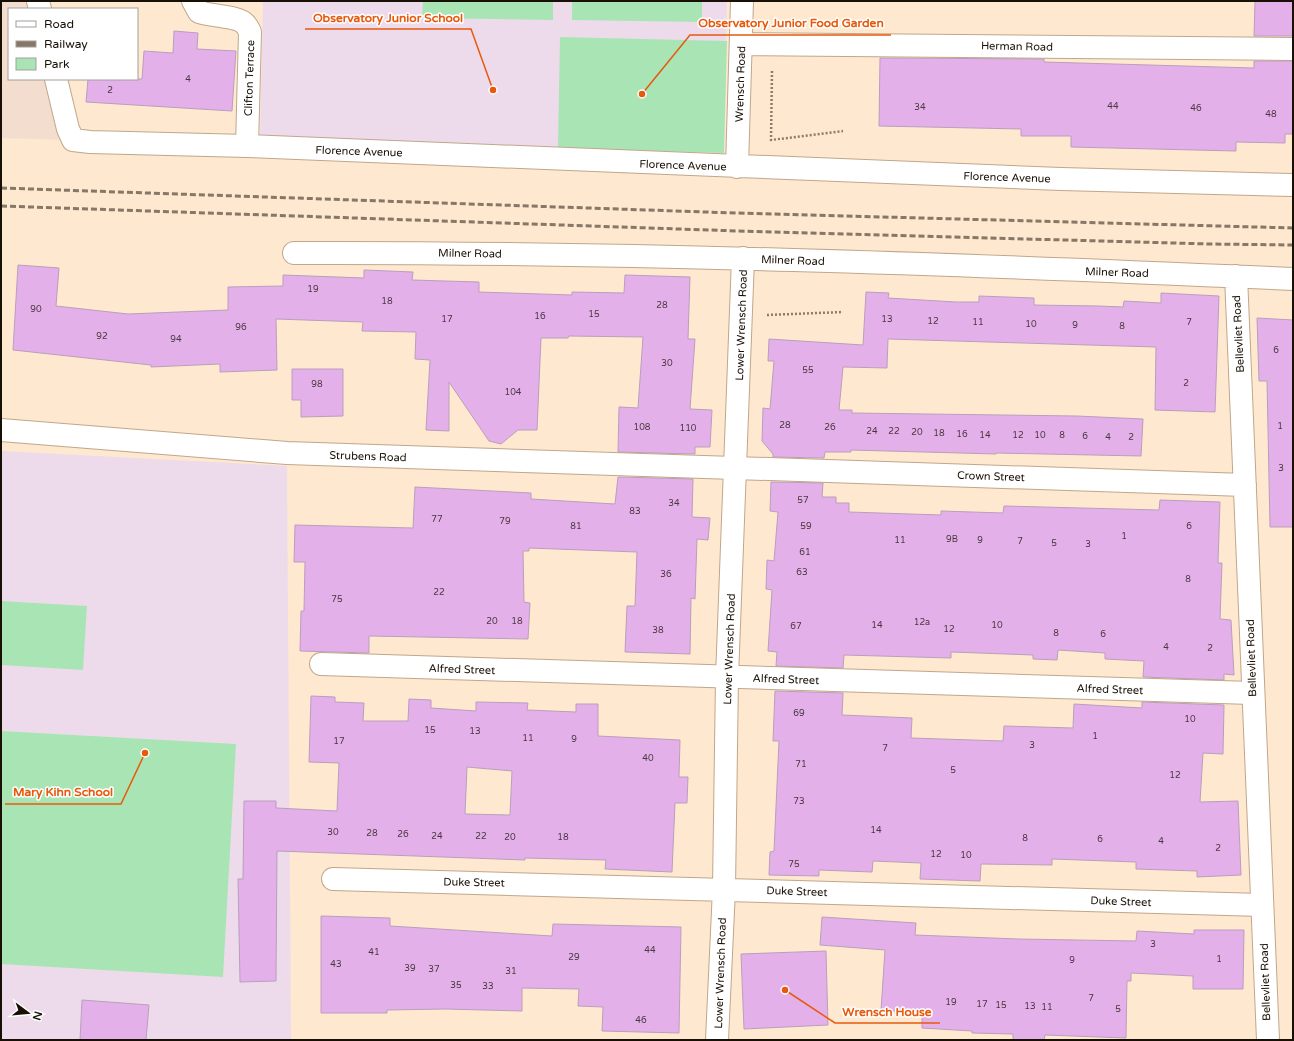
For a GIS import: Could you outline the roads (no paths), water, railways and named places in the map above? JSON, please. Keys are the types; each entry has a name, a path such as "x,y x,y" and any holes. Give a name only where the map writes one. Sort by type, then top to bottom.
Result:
{"street":[{"name":"Clifton Terrace","path":"193,1 198,12 212,16 233,18 245,23 250,32 247,146"},
{"name":"Wrensch Road","path":"737,167 742,44 742,1"},
{"name":"Herman Road","path":"742,44 1293,49"},
{"name":"Florence Avenue","path":"56,80 65,134 90,142 247,146 1061,179 1293,184"},
{"name":"Milner Road","path":"294,253 426,253 743,258 1293,279"},
{"name":"Lower Wrensch Road","path":"717,1040 724,889 727,677 742,317 743,258"},
{"name":"Bellevliet Road","path":"1236,276 1252,693 1268,1040"},
{"name":"Strubens Road","path":"1,430 287,454 736,468"},
{"name":"Crown Street","path":"736,468 1245,485"},
{"name":"Alfred Street","path":"321,664 1252,693"},
{"name":"Duke Street","path":"333,879 1262,905"}],"railway":[{"path":"1,188 735,213 1293,228"},
{"path":"1,206 738,231 1293,245"}],"place":[{"name":"Observatory Junior School","path":"493,90"},
{"name":"Observatory Junior Food Garden","path":"642,94"},
{"name":"Mary Kihn School","path":"145,753"},
{"name":"Wrensch House","path":"785,990"}]}
